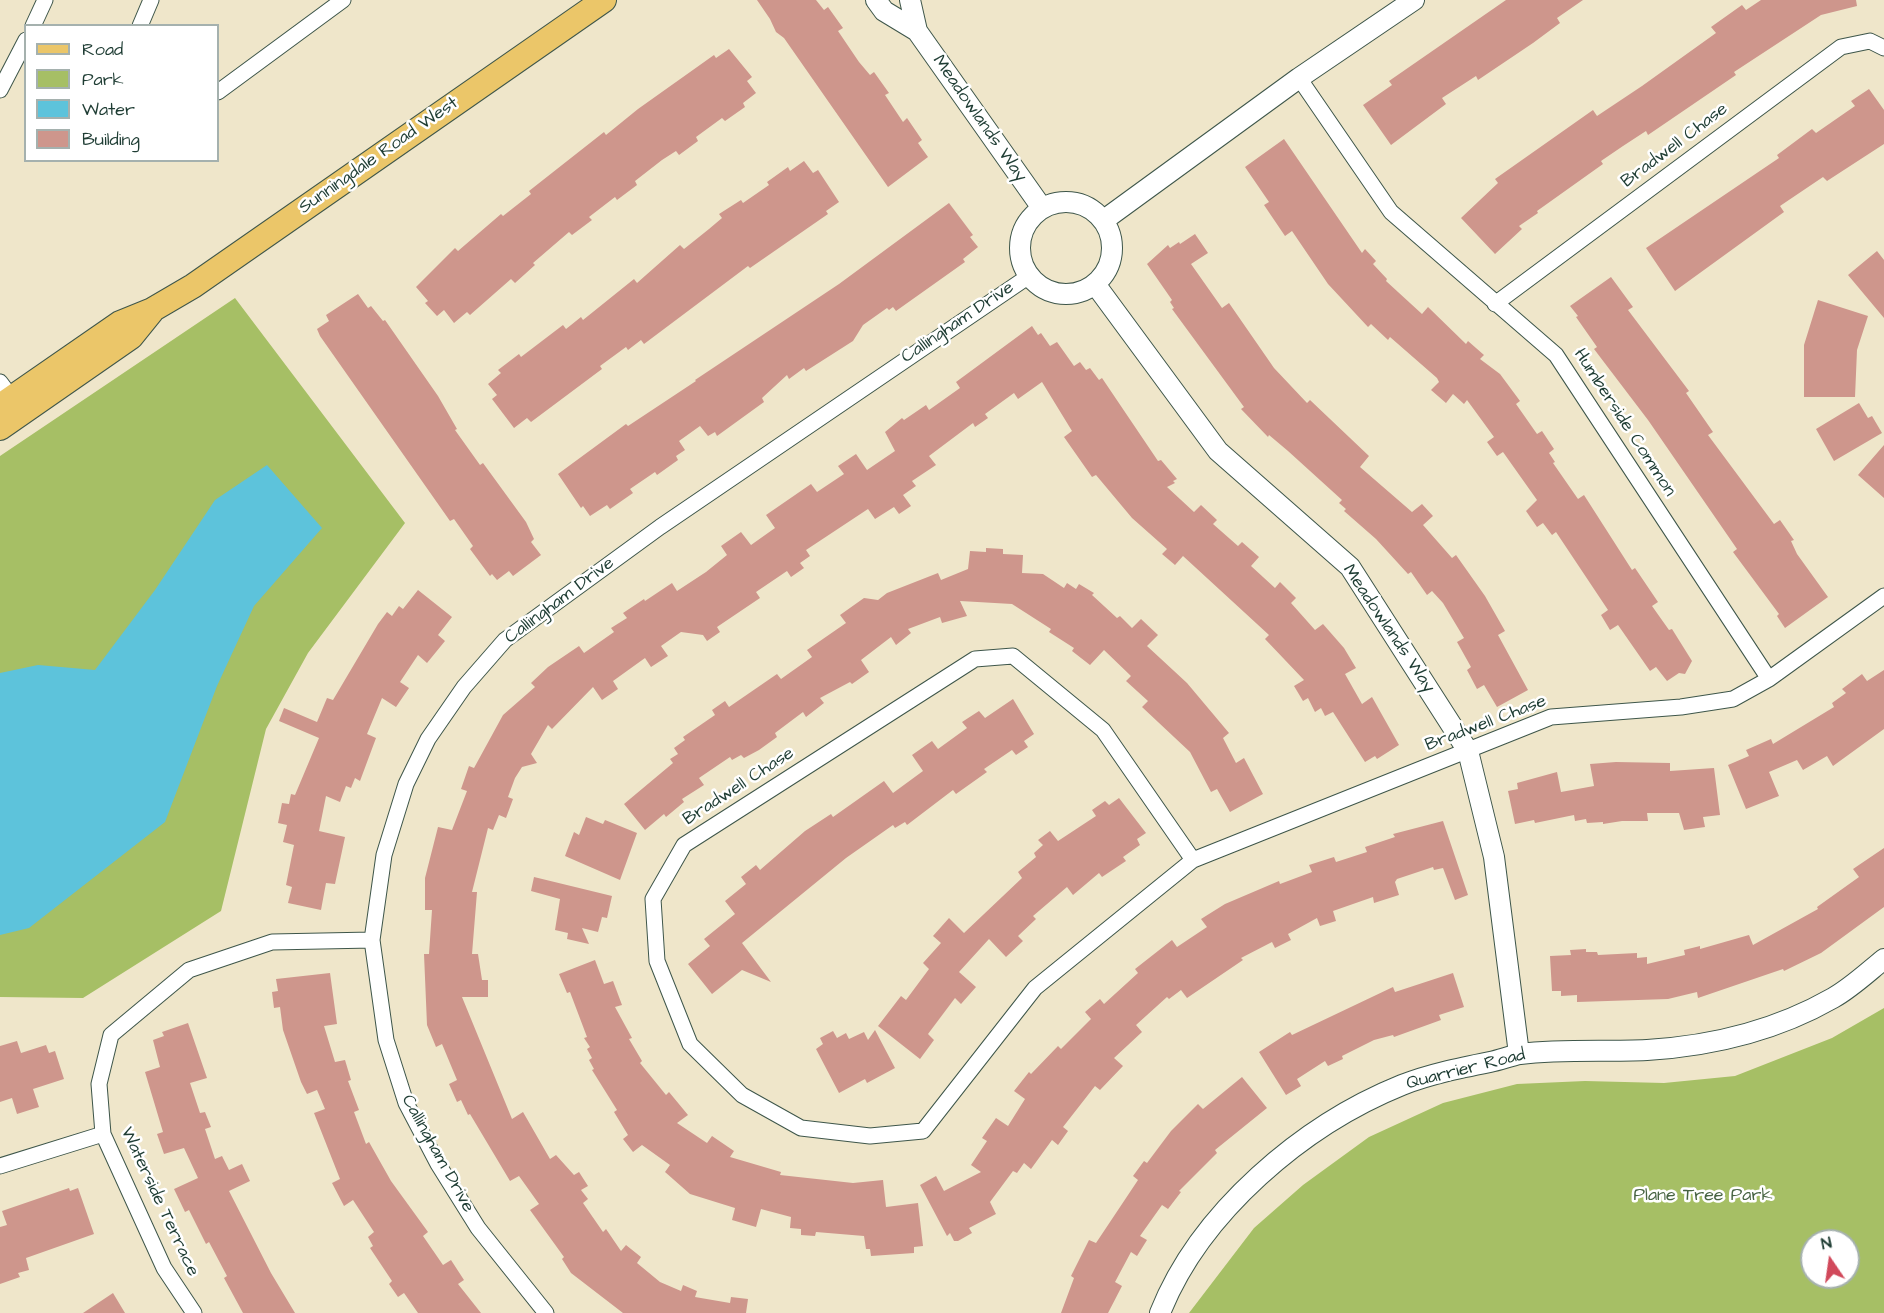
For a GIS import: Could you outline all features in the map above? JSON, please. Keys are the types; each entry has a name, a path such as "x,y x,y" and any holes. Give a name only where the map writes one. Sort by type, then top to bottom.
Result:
{"main road":[{"name":"Sunningdale Road West","path":"4,395 120,323 152,310 202,279 604,0"},
{"name":"Sunningdale Road West","path":"0,428 131,338 152,310"}],"street":[{"path":"34,24 45,0"},
{"path":"141,24 151,0"},
{"path":"219,91 343,0"},
{"name":"Meadowlands Way","path":"876,0 884,11 917,31"},
{"name":"Meadowlands Way","path":"910,0 917,31 1041,208"},
{"path":"1104,220 1299,78 1414,0"},
{"name":"Bradwell Chase","path":"1496,304 1841,47 1870,41 1884,48"},
{"path":"0,90 24,44"},
{"name":"Humberside Common","path":"1299,78 1391,212 1556,355 1769,679"},
{"path":"1058,202 1075,202 1092,208 1104,220 1112,237 1113,254 1107,271 1095,284 1079,292 1060,294 1043,288 1029,276 1022,263 1019,247 1022,232 1030,218 1041,208 1058,202"},
{"name":"Callingham Drive","path":"546,1313 478,1228 438,1164 406,1103 386,1040 372,940 384,855 406,784 428,739 464,687 505,640 660,527 1029,276"},
{"name":"Meadowlands Way","path":"1095,284 1218,451 1350,567 1468,751 1494,857 1519,1054"},
{"name":"Bradwell Chase","path":"1193,860 1103,730 1013,656 975,659 684,845 653,899 657,961 690,1044 742,1095 801,1128 870,1136 923,1131 1035,988 1193,860 1551,717 1681,707 1733,699 1769,679 1884,596"},
{"name":"Waterside Terrace","path":"194,1313 164,1268 103,1134 99,1084 111,1035 189,970 272,942 372,940"},
{"name":"Quarrier Road","path":"1160,1313 1167,1295 1199,1244 1237,1198 1308,1135 1402,1085 1519,1054 1596,1049 1647,1050 1730,1040 1786,1021 1835,997 1884,959"},
{"path":"0,1166 103,1134"}],"green space":[{"path":"235,298 405,523 308,653 266,729 221,911 83,998 0,997 0,456"},
{"name":"Plane Tree Park","path":"1884,1008 1884,1313 1189,1313 1254,1228 1303,1185 1369,1137 1443,1103 1517,1084 1585,1081 1664,1083 1735,1076 1832,1038"}],"water":[{"path":"267,465 322,528 254,606 217,686 165,822 29,928 0,935 0,673 38,665 95,670 155,590 215,500"}],"building":[{"path":"757,0 816,0 824,10 828,7 843,28 838,31 859,62 870,75 874,72 889,93 885,95 903,122 907,118 922,140 918,143 928,157 888,187 784,38 776,32"},
{"path":"1506,0 1583,0 1557,18 1560,23 1533,43 1478,80 1476,76 1442,98 1446,104 1391,145 1363,105 1392,85 1389,81"},
{"path":"1761,0 1856,0 1857,6 1821,15 1734,72 1736,75 1648,135 1646,131 1601,161 1603,164 1519,226 1522,229 1495,254 1461,218 1498,183 1495,179 1593,110 1597,116 1642,86 1716,33 1711,27 1742,5 1746,10"},
{"path":"729,49 752,77 747,81 756,93 743,103 745,107 725,121 722,118 696,137 698,141 679,155 676,151 662,160 635,181 637,185 617,200 615,197 589,217 592,220 572,235 569,232 533,263 535,265 515,283 511,279 470,315 467,312 454,323 444,310 437,316 425,303 428,301 416,287 455,248 458,251 501,214 503,216 531,194 529,191 604,132 606,135 638,109 714,55 716,58"},
{"path":"1869,89 1884,110 1884,144 1827,181 1823,177 1780,206 1784,212 1675,291 1646,248 1779,158 1777,155 1812,129 1816,133 1855,106 1851,101"},
{"path":"1284,139 1362,253 1365,249 1376,261 1373,264 1387,279 1386,281 1422,314 1428,307 1466,344 1468,341 1484,355 1480,359 1500,374 1520,401 1516,404 1537,434 1542,431 1554,449 1549,453 1555,462 1553,463 1578,499 1584,495 1632,570 1635,568 1658,602 1652,606 1669,630 1672,629 1692,661 1685,674 1679,673 1667,681 1656,667 1650,671 1618,625 1610,630 1601,615 1608,610 1556,532 1552,535 1543,523 1537,527 1526,511 1537,500 1503,452 1497,456 1487,442 1494,437 1467,400 1464,404 1453,394 1446,403 1431,390 1439,382 1437,378 1390,337 1388,340 1371,324 1368,327 1328,284 1292,231 1285,236 1264,205 1269,202 1245,167"},
{"path":"804,161 813,173 818,170 839,202 826,211 828,214 750,268 748,266 644,344 641,340 628,350 626,347 600,366 602,369 531,422 527,418 514,428 492,399 497,395 488,384 501,373 498,370 519,354 521,357 563,325 566,329 581,317 583,320 634,279 637,283 680,245 684,249 722,218 719,214 741,200 743,203 769,185 767,182 788,167 790,171"},
{"path":"949,203 973,235 970,237 978,247 963,259 965,262 896,311 893,307 889,310 887,308 863,325 853,341 806,371 804,368 789,379 787,375 762,398 764,402 717,436 715,432 708,436 700,426 679,441 685,450 676,456 678,460 657,475 655,472 630,489 633,493 610,509 607,505 590,516 583,506 581,508 558,474 626,424 628,426 839,284"},
{"path":"1195,234 1208,253 1191,264 1222,308 1229,303 1274,368 1307,403 1310,400 1369,456 1360,467 1412,512 1422,504 1433,516 1423,525 1452,558 1456,555 1485,596 1505,631 1498,635 1528,690 1497,707 1484,685 1477,689 1467,670 1471,667 1457,642 1464,638 1443,603 1432,591 1427,595 1411,572 1408,574 1376,539 1344,511 1346,509 1339,503 1342,500 1288,451 1269,435 1268,437 1241,409 1244,407 1172,309 1174,308 1170,302 1172,300 1147,264 1168,245 1170,248 1179,242 1180,244"},
{"path":"1877,251 1884,260 1884,318 1848,275"},
{"path":"1611,277 1633,307 1628,310 1689,391 1686,393 1713,432 1708,435 1774,524 1780,520 1794,540 1791,541 1797,554 1828,597 1785,628 1777,616 1779,614 1733,552 1737,549 1648,420 1594,349 1597,347 1570,306"},
{"path":"358,294 368,308 371,306 383,321 385,320 438,396 457,429 455,430 480,465 483,463 526,522 534,539 531,542 541,555 513,576 509,571 497,580 492,574 490,576 470,549 473,546 454,519 450,521 320,336 317,329 329,321 326,315"},
{"path":"1818,300 1868,316 1857,350 1855,397 1804,397 1804,345"},
{"path":"1032,326 1038,335 1041,333 1050,346 1057,342 1074,366 1080,362 1086,370 1090,368 1099,380 1102,378 1158,461 1161,460 1177,479 1173,481 1175,483 1167,487 1194,512 1201,505 1217,520 1213,524 1238,546 1242,542 1259,557 1251,566 1275,588 1280,582 1296,598 1291,603 1315,630 1323,624 1344,648 1356,668 1345,674 1362,704 1372,697 1399,745 1377,759 1375,756 1365,762 1333,712 1325,716 1321,708 1315,712 1308,698 1303,701 1294,686 1304,680 1265,639 1269,635 1183,556 1175,565 1162,554 1167,549 1132,518 1096,475 1092,477 1064,437 1072,431 1042,382 1018,399 1014,393 985,414 988,418 975,427 973,423 929,456 936,465 912,481 916,486 903,495 911,506 899,514 894,507 875,519 868,509 806,550 810,556 800,563 804,568 791,577 787,571 756,592 760,598 717,627 720,632 707,641 703,635 681,632 661,646 668,656 651,667 645,658 613,681 618,689 602,700 593,687 552,729 548,725 531,754 537,763 522,767 515,778 508,797 513,799 506,818 499,815 493,830 488,828 472,892 477,892 472,954 478,954 482,980 488,980 488,997 462,997 512,1119 523,1112 550,1159 556,1155 574,1175 579,1172 588,1186 581,1190 588,1199 583,1203 603,1232 606,1229 621,1251 626,1245 641,1257 637,1263 660,1282 681,1291 683,1285 697,1291 695,1297 730,1303 731,1297 748,1299 746,1313 623,1313 571,1273 562,1259 564,1257 530,1210 539,1204 519,1176 510,1181 461,1100 457,1102 449,1084 457,1080 442,1044 436,1047 427,1025 424,954 429,954 432,910 425,910 425,878 438,827 452,830 467,791 461,789 469,766 474,768 503,715 535,687 531,683 548,667 579,646 584,653 614,632 611,628 627,618 623,613 644,599 645,601 672,583 677,591 706,572 727,555 721,546 741,532 751,545 775,528 766,515 811,484 817,492 844,474 838,466 856,454 867,470 895,451 885,432 902,418 904,420 926,405 929,410 960,388 956,382"},
{"path":"1859,403 1868,418 1872,416 1882,433 1834,461 1816,429"},
{"path":"1884,445 1884,498 1858,475"},
{"path":"986,548 1003,549 1003,554 1023,555 1022,573 1043,574 1064,588 1067,583 1076,589 1079,584 1094,593 1092,595 1117,618 1120,616 1132,628 1141,619 1158,635 1147,646 1187,683 1229,733 1223,738 1236,763 1244,758 1263,794 1230,812 1217,789 1211,792 1190,752 1142,707 1148,701 1126,681 1131,676 1104,650 1090,665 1072,651 1074,648 1049,632 1051,629 1012,604 960,601 967,616 942,623 940,617 908,629 911,633 896,645 891,637 861,660 869,672 852,684 850,682 820,698 824,703 806,717 803,712 775,733 777,737 759,750 744,758 741,755 732,760 730,757 699,778 704,785 682,799 684,802 666,817 664,814 645,830 624,804 673,763 670,759 678,754 674,748 685,740 683,737 715,715 712,710 725,701 729,707 777,674 781,679 812,657 807,650 846,623 840,615 864,598 878,600 887,593 938,573 941,580 968,569 970,551 986,552"},
{"path":"418,590 452,617 438,635 445,641 427,663 418,655 400,682 409,688 396,707 382,698 367,734 376,738 360,781 355,778 351,788 346,786 340,802 326,796 319,831 345,837 335,884 326,883 321,910 288,903 292,887 286,885 294,845 283,842 287,825 278,823 282,803 289,804 291,794 295,795 319,738 279,721 284,708 317,722 327,698 333,700 387,612 392,616 399,606 403,609"},
{"path":"1884,670 1884,729 1833,766 1827,756 1803,770 1797,760 1769,772 1779,796 1746,809 1728,765 1749,756 1746,750 1771,739 1773,744 1834,707 1832,703 1846,693 1842,689 1862,674 1867,681"},
{"path":"1013,699 1034,734 1024,741 1028,747 1016,755 1012,750 984,769 987,772 956,794 953,790 907,825 905,822 895,828 893,825 846,858 742,943 771,982 742,970 712,994 688,964 710,946 704,939 735,914 725,901 746,884 741,877 756,865 760,870 805,831 831,814 833,817 884,781 893,793 923,771 912,755 932,741 938,749 967,728 962,722 979,711 985,718"},
{"path":"1670,763 1670,771 1714,768 1720,815 1703,817 1705,827 1684,830 1679,813 1647,813 1648,821 1587,823 1586,819 1575,821 1574,815 1535,823 1534,820 1515,824 1508,791 1518,789 1517,783 1557,772 1561,792 1594,786 1590,764"},
{"path":"1119,798 1146,833 1137,839 1140,845 1123,857 1126,861 1102,877 1099,873 1073,895 1067,887 1033,916 1036,919 1018,936 1023,941 1006,957 989,939 959,972 976,987 961,1004 955,998 928,1034 934,1040 920,1059 878,1026 901,996 906,1000 929,969 923,963 941,943 933,936 949,918 964,933 1022,878 1018,872 1036,857 1034,853 1043,845 1038,840 1050,831 1058,841 1096,816 1092,810 1105,801 1109,805"},
{"path":"586,817 603,824 605,820 637,833 620,880 565,856 574,832 579,835"},
{"path":"1443,821 1468,895 1455,900 1443,868 1434,870 1433,867 1397,879 1395,882 1399,895 1374,903 1373,897 1333,911 1336,921 1320,926 1317,918 1288,934 1291,940 1275,948 1272,942 1241,958 1243,960 1187,998 1181,990 1169,999 1167,997 1136,1025 1142,1032 1114,1058 1123,1066 1100,1090 1095,1086 1063,1127 1068,1131 1058,1145 1052,1140 1031,1169 1024,1163 1017,1173 1013,1171 990,1202 996,1214 969,1228 972,1233 958,1241 954,1241 950,1233 947,1236 920,1185 936,1176 944,1191 981,1172 971,1165 987,1141 982,1138 996,1118 1008,1126 1025,1099 1014,1091 1029,1072 1031,1074 1058,1046 1061,1049 1091,1019 1085,1012 1100,999 1104,1004 1138,973 1135,969 1172,940 1177,947 1207,927 1201,919 1225,904 1279,881 1280,884 1312,872 1309,865 1334,857 1336,862 1367,852 1365,847 1395,837 1393,834"},
{"path":"1884,848 1884,907 1821,953 1784,971 1783,969 1698,998 1697,992 1668,999 1577,1002 1577,995 1561,996 1561,991 1552,991 1550,956 1571,955 1570,950 1586,949 1586,952 1597,952 1598,955 1637,953 1637,958 1647,957 1647,964 1685,955 1684,950 1700,946 1700,949 1749,935 1753,945 1818,909 1817,907 1859,877 1853,869"},
{"path":"534,877 612,896 607,918 602,917 598,932 582,928 589,944 567,939 568,933 555,930 560,899 531,891"},
{"path":"595,960 604,984 613,981 622,1005 615,1007 632,1038 629,1039 642,1061 640,1063 666,1095 669,1092 688,1115 677,1123 707,1143 712,1136 734,1151 730,1157 781,1172 780,1175 853,1183 883,1180 886,1207 918,1203 923,1246 914,1247 914,1253 871,1256 870,1249 866,1249 864,1236 816,1232 815,1236 801,1235 801,1229 790,1228 791,1217 761,1209 756,1227 732,1220 735,1208 690,1194 665,1172 670,1165 642,1145 633,1152 623,1139 628,1135 614,1112 617,1110 592,1070 594,1069 589,1060 592,1058 587,1049 590,1047 584,1038 587,1037 570,992 567,993 559,974"},
{"path":"330,973 337,1024 324,1026 335,1062 345,1060 351,1080 348,1081 359,1110 354,1112 366,1144 369,1142 391,1181 428,1232 423,1236 443,1265 451,1260 464,1280 458,1284 481,1313 418,1313 404,1293 398,1297 389,1284 392,1281 370,1248 373,1246 368,1237 374,1232 353,1200 344,1206 332,1183 340,1179 314,1113 325,1109 317,1090 307,1094 301,1082 283,1030 280,1007 274,1008 272,992 278,991 276,979"},
{"path":"1453,973 1464,1007 1439,1015 1441,1020 1394,1037 1393,1035 1374,1040 1342,1056 1343,1059 1328,1066 1325,1061 1297,1079 1301,1086 1286,1095 1259,1052 1290,1032 1292,1035 1393,987 1395,992"},
{"path":"188,1023 207,1078 190,1083 200,1113 205,1112 211,1127 205,1129 215,1159 222,1156 229,1170 242,1164 250,1181 229,1191 271,1273 295,1313 243,1313 224,1278 227,1276 209,1242 206,1244 189,1210 185,1212 174,1189 198,1178 184,1148 164,1154 157,1134 163,1132 145,1072 160,1067 153,1040 164,1036 162,1032"},
{"path":"875,1030 895,1068 867,1083 865,1079 839,1093 816,1049 823,1044 820,1038 833,1031 837,1038 846,1033 849,1039 864,1032 868,1040"},
{"path":"17,1041 21,1053 46,1045 49,1053 55,1051 64,1079 33,1089 39,1107 17,1114 12,1098 0,1102 0,1046"},
{"path":"1242,1077 1267,1108 1215,1150 1217,1153 1179,1191 1181,1192 1168,1209 1162,1205 1140,1236 1147,1240 1137,1256 1131,1252 1115,1282 1122,1286 1108,1313 1061,1313 1074,1278 1071,1276 1089,1240 1096,1243 1138,1180 1133,1176 1144,1161 1147,1163 1171,1131 1198,1104 1203,1109"},
{"path":"69,1188 70,1191 78,1188 94,1234 26,1258 29,1270 18,1273 20,1277 0,1284 0,1227 7,1225 2,1211"},
{"path":"113,1293 125,1313 83,1313"}]}
